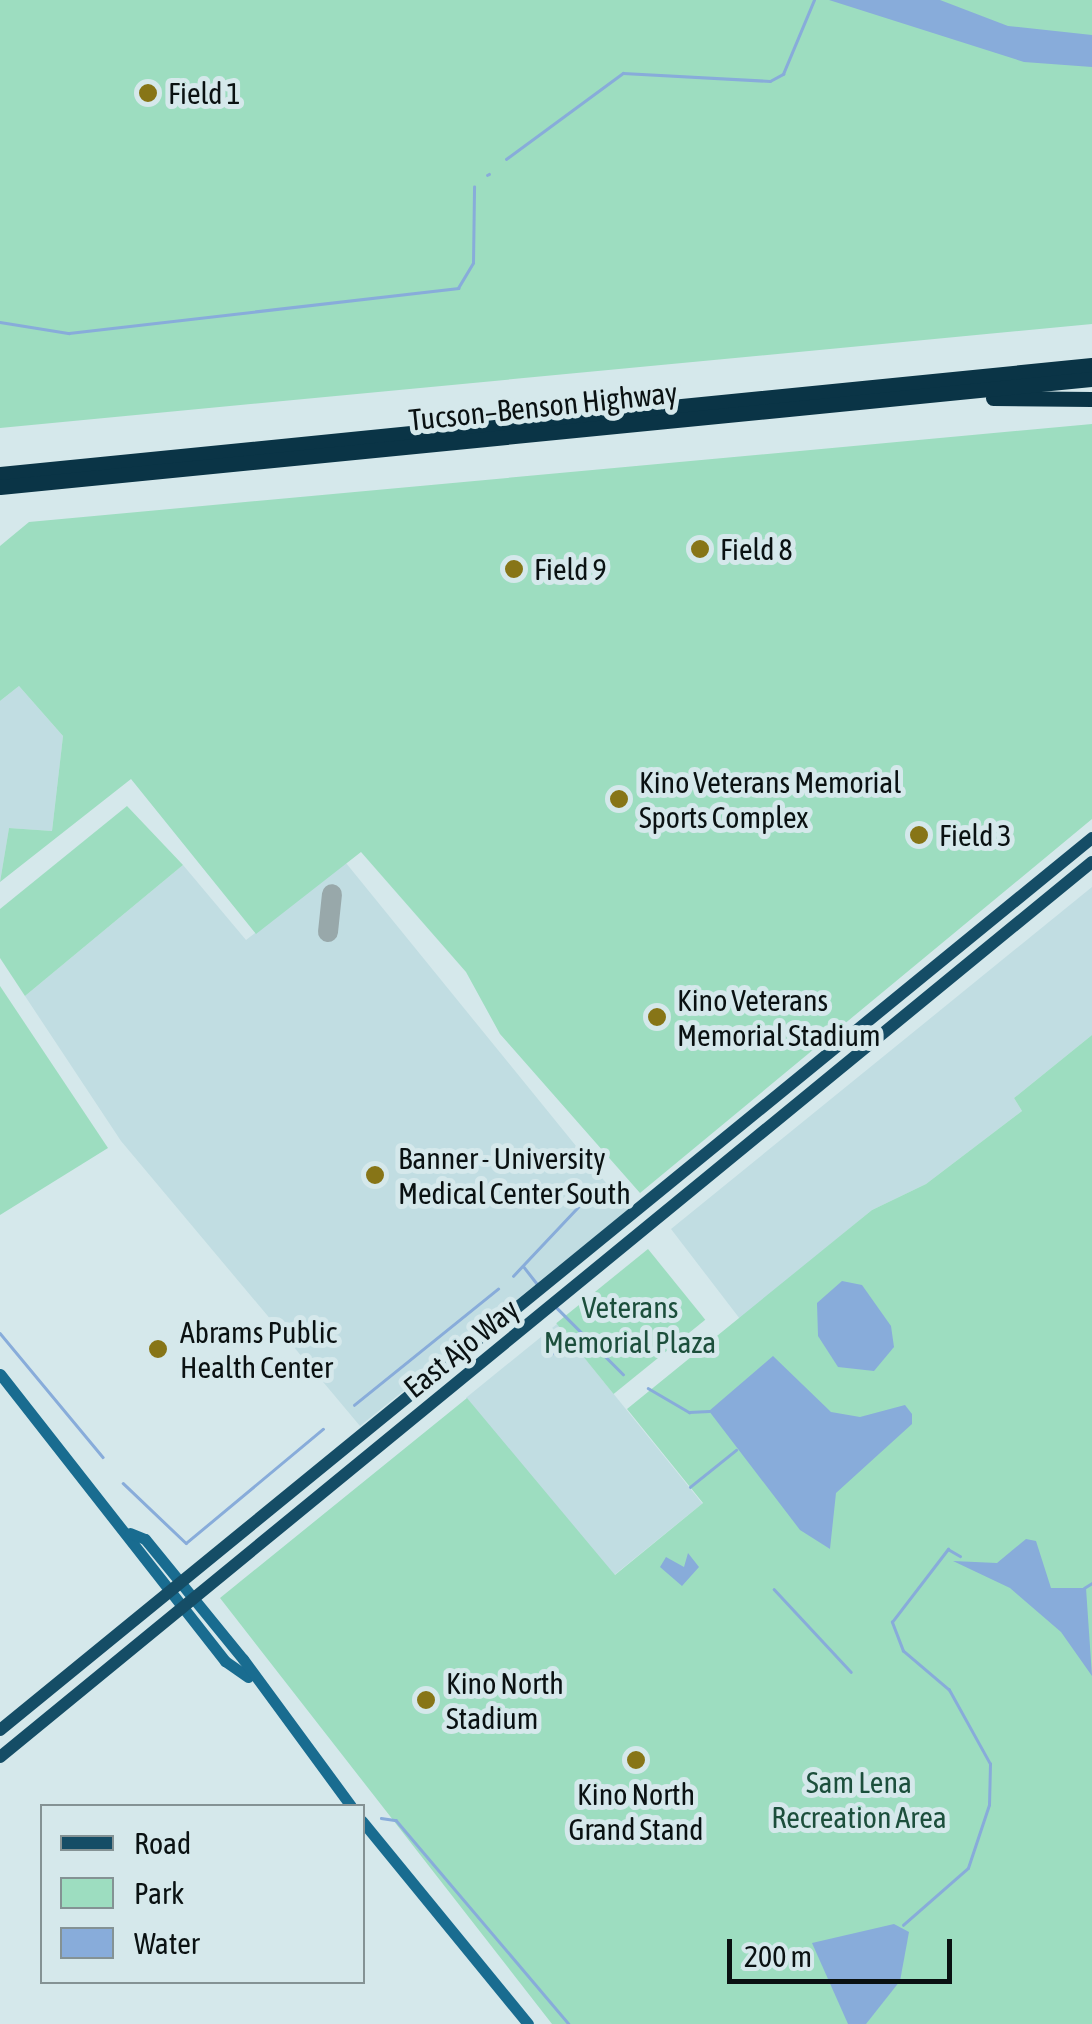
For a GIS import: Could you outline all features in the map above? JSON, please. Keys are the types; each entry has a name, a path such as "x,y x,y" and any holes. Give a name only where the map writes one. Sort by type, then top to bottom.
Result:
{"highway":[{"name":"Tucson–Benson Highway","path":"0,474 1092,366"},
{"name":"Tucson–Benson Highway","path":"0,487 1092,378"},
{"path":"899,400 1092,398"}],"main road":[{"name":"East Ajo Way","path":"0,1730 1092,838"},
{"name":"East Ajo Way","path":"0,1757 1092,862"},
{"path":"982,926 995,942"},
{"path":"16,1717 30,1734"}],"street":[{"path":"0,1374 130,1533 182,1609 248,1677"},
{"path":"130,1533 182,1584 248,1677 349,1804"},
{"path":"365,1825 528,2024"}],"shaded area":[{"path":"19,686 63,736 52,831 9,828 0,882 0,701"},
{"name":"Banner - University Medical Center South","path":"346,863 628,1210 360,1426 121,1141 25,996 183,865 246,940"},
{"path":"1092,887 1092,1035 1014,1098 1022,1111 926,1184 872,1210 740,1319 671,1229"},
{"path":"557,1324 702,1504 611,1577 466,1398"}],"green space":[{"path":"0,0 1092,0 1092,324 0,428"},
{"name":"Kino Veterans Memorial Sports Complex","path":"1092,424 1092,819 640,1193 500,1034 466,972 361,852 256,934 131,779 0,882 9,828 52,831 63,736 19,686 0,701 0,546 29,522"},
{"path":"127,806 183,865 25,996 0,958 0,909"},
{"path":"0,986 108,1148 0,1215"},
{"name":"Sam Lena Recreation Area","path":"1092,1035 1092,2024 552,2024 220,1598 467,1398 615,1575 703,1503 627,1409 872,1210 926,1184 1022,1111 1014,1098"},
{"name":"Veterans Memorial Plaza","path":"648,1249 705,1320 614,1394 556,1323"}],"water":[{"path":"829,0 940,0 1008,26 1092,35 1092,67 1024,62"},
{"path":"842,1281 862,1285 891,1326 894,1347 874,1371 838,1367 818,1336 817,1303"},
{"path":"773,1356 831,1412 860,1417 905,1405 912,1414 912,1424 836,1493 830,1549 800,1530 709,1411"},
{"path":"1026,1539 1036,1541 1051,1588 1086,1588 1092,1676 1061,1632 1010,1588 953,1561 997,1563"},
{"path":"688,1553 699,1567 682,1586 660,1567 666,1557 684,1567"},
{"path":"894,1924 909,1932 900,1981 866,2024 848,2024 812,1943"}],"waterway":[{"path":"506,159 623,73 770,81 783,74 814,0"},
{"path":"0,322 69,333 458,288 473,263 474,187"},
{"path":"513,1276 595,1189"},
{"path":"524,1267 539,1286"},
{"path":"354,1405 498,1289"},
{"path":"556,1307 623,1374"},
{"path":"0,1333 103,1457"},
{"path":"550,1355 576,1335"},
{"path":"648,1388 689,1412 709,1411"},
{"path":"123,1483 186,1543 323,1429"},
{"path":"690,1487 736,1450"},
{"path":"903,1925 968,1868 989,1805 990,1764 949,1690 903,1651 892,1622 948,1549 960,1556"},
{"path":"1084,1588 1092,1583"},
{"path":"774,1589 851,1672"},
{"path":"381,1818 396,1820 569,2024"}],"taxiway":[{"path":"328,932 332,894"}],"place":[{"name":"Field 1","path":"148,93"},
{"name":"Field 8","path":"700,549"},
{"name":"Field 9","path":"514,569"},
{"name":"Kino Veterans Memorial Sports Complex","path":"619,799"},
{"name":"Field 3","path":"919,835"},
{"name":"Kino Veterans Memorial Stadium","path":"657,1017"},
{"name":"Banner - University Medical Center South","path":"375,1175"},
{"name":"Abrams Public Health Center","path":"158,1349"},
{"name":"Kino North Stadium","path":"426,1700"},
{"name":"Kino North Grand Stand","path":"636,1760"}]}
